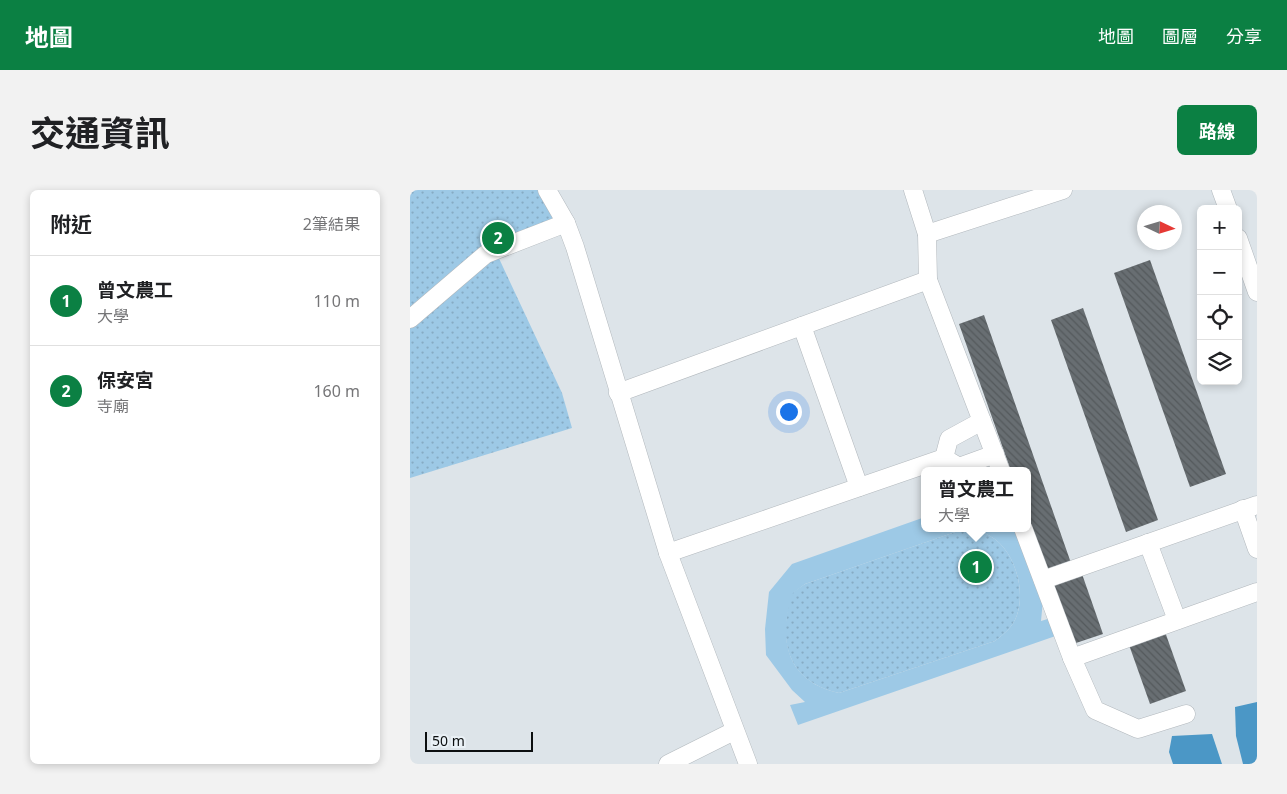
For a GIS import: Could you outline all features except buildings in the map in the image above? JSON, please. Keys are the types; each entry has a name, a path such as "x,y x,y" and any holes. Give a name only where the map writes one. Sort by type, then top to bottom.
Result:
{"street":[{"path":"547,190 566,223 668,553 748,764"},
{"path":"913,190 927,234 928,280 1000,467"},
{"path":"927,234 1063,190"},
{"path":"1221,190 1227,205"},
{"path":"410,319 486,254 566,223"},
{"path":"1242,249 1257,292"},
{"path":"618,393 928,280"},
{"path":"802,326 859,487"},
{"path":"944,458 949,439 982,421"},
{"path":"668,553 944,458 959,467 995,454"},
{"path":"1043,580 1250,507 1257,549"},
{"path":"1025,532 1072,658 1095,710 1138,729 1186,714"},
{"path":"1148,543 1177,620"},
{"path":"1072,658 1257,592"},
{"path":"668,764 734,731"}],"shaded area":[{"path":"410,190 538,190 560,224 496,252 562,393 572,428 410,478"},
{"path":"921,518 921,532 955,532 805,584 793,593 788,610 787,642 797,669 808,679 821,687 839,693 995,641 1002,636 1017,615 1020,594 1019,582 1006,550 990,536 980,532 1017,532 1044,589 1041,621 1061,615 1067,632 798,725 790,705 805,702 792,690 766,655 765,629 769,592 792,564"},
{"path":"955,532 981,532 990,536 1006,550 1016,571 1020,594 1017,615 1013,623 995,641 839,693 821,687 808,679 797,669 790,657 786,627 788,610 792,593 805,584"},
{"path":"1257,702 1257,764 1243,764 1236,736 1235,707"},
{"path":"1212,734 1222,764 1173,764 1169,752 1172,736"}],"place":[{"name":"保安宮","path":"498,238"},
{"name":"曾文農工","path":"976,567"}]}
